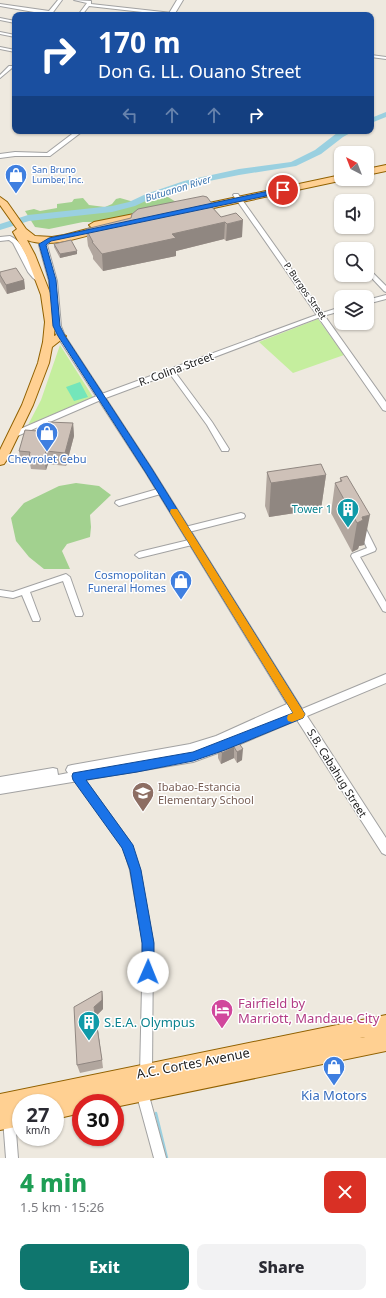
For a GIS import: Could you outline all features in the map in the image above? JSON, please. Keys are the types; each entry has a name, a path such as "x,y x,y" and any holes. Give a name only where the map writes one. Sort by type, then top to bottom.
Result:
{"main road":[{"path":"374,167 386,164"},
{"path":"374,171 386,168"},
{"path":"238,198 334,175"},
{"path":"185,208 334,179"},
{"path":"0,192 14,202 21,212"},
{"path":"0,200 9,214"},
{"path":"0,206 27,229 49,240 159,214 103,223 42,236 27,229"},
{"path":"73,226 103,223"},
{"path":"27,229 39,232 58,229"},
{"path":"0,461 37,384 47,346 49,308 29,250 27,229"},
{"path":"27,229 30,245 29,250"},
{"path":"27,229 48,281 42,285"},
{"path":"47,346 61,336"},
{"name":"A.C. Cortes Avenue","path":"0,1103 145,1072 386,1024"},
{"path":"338,1033 342,1051"},
{"name":"A.C. Cortes Avenue","path":"124,1095 386,1042"}],"street":[{"path":"51,12 60,0"},
{"path":"76,0 90,2 82,12"},
{"path":"174,12 180,0"},
{"path":"0,5 39,12"},
{"path":"87,5 146,12"},
{"path":"0,20 12,22"},
{"path":"0,34 12,36"},
{"path":"0,48 12,50"},
{"path":"374,56 386,58"},
{"path":"0,77 12,67"},
{"path":"0,156 15,154 48,155 76,134"},
{"name":"P. Burgos Street","path":"238,198 386,408"},
{"path":"0,239 8,238 14,240 24,254 33,276 42,285"},
{"name":"S.B. Cabahug Street","path":"49,240 42,244 53,280 57,326 61,336 161,491 297,710 386,849"},
{"path":"374,277 386,290"},
{"path":"374,300 386,297"},
{"name":"R. Colina Street","path":"12,437 101,397 334,311"},
{"path":"171,371 210,424 225,449"},
{"path":"0,447 12,437"},
{"path":"119,503 161,491"},
{"path":"185,530 241,516"},
{"path":"356,519 372,549 355,556 386,609"},
{"path":"139,555 192,542"},
{"path":"0,593 13,595 66,577 80,614"},
{"path":"25,591 36,619"},
{"path":"1,785 116,767 193,757 220,743 297,710 386,678"},
{"path":"1,785 77,776 116,767"},
{"path":"77,776 127,845 136,870 148,943 145,1091 160,1158"},
{"path":"10,1119 12,1158"}],"green space":[{"path":"154,196 168,197 176,202 170,207 100,222 83,222 49,229 35,227 25,211 34,209 40,211 57,208 57,204 72,202 74,199 83,198 89,205 105,207 112,204 116,199 120,198 134,202"},
{"path":"318,319 344,355 293,373 259,342"},
{"path":"60,345 93,397 28,425 41,400"},
{"path":"80,382 88,397 74,401 66,387"},
{"path":"76,483 99,486 111,495 90,515 90,537 67,544 62,551 70,569 44,569 29,557 16,541 11,518 24,503 59,486"}],"building":[{"path":"203,196 207,197 213,205 211,206 221,217 236,213 243,220 227,224 225,222 172,234 176,238 102,254 92,242 86,229 131,218 132,214 138,209"},
{"path":"71,240 77,251 60,254 54,244"},
{"path":"16,268 24,280 6,285 0,275 0,272"},
{"path":"48,422 73,423 65,453 46,451 44,458 29,457 30,452 19,451 25,430 38,431 39,426 47,426"},
{"path":"321,464 326,475 271,483 267,472"},
{"path":"347,476 370,515 362,517 363,520 357,523 335,483 342,481 340,478"},
{"path":"236,739 243,749 237,752 234,747 222,753 218,747"},
{"name":"S.E.A. Olympus","path":"102,991 102,1000 94,1007 102,1060 77,1065 74,1007"}],"waterway":[{"name":"Butuanon River","path":"374,120 386,114"},
{"name":"Butuanon River","path":"0,227 28,218 112,209 132,204 149,196 187,183 239,172 293,164 318,152 342,134"},
{"path":"156,1113 167,1158"}],"slow traffic":[{"path":"174,512 300,714 292,718"}],"place":[{"name":"San Bruno Lumber, Inc.","path":"16,194"},
{"name":"Chevrolet Cebu","path":"47,452"},
{"name":"Tower 1","path":"348,528"},
{"name":"Cosmopolitan Funeral Homes","path":"181,600"},
{"name":"Ibabao-Estancia Elementary School","path":"143,812"},
{"name":"Fairfield by Marriott, Mandaue City","path":"222,1030"},
{"name":"S.E.A. Olympus","path":"89,1042"},
{"name":"Kia Motors","path":"334,1086"}],"route":[{"path":"148,972 148,943 136,870 127,845 77,776 137,768 193,757 222,747 300,714 149,471 61,336 57,326 53,280 42,244 49,240 283,190"}]}
